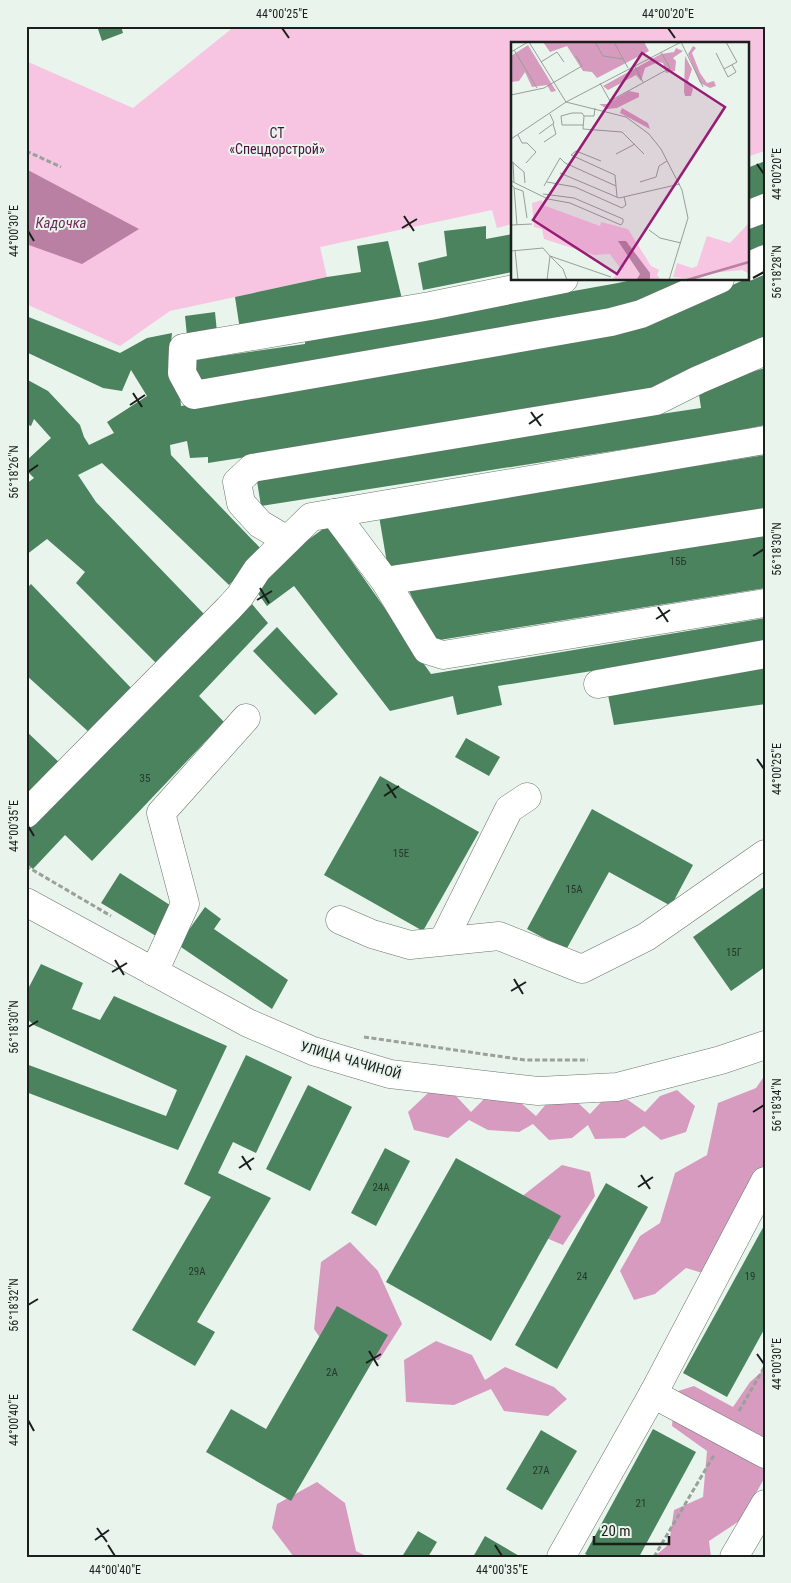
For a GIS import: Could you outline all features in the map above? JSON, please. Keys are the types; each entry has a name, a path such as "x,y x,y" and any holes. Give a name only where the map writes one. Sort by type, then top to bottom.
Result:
{"street":[{"path":"748,215 765,208"},
{"path":"748,267 765,259"},
{"path":"559,280 430,306 183,348 182,373 194,395 610,322 641,314 718,280"},
{"path":"287,540 260,524 242,503 237,482 252,468 656,401 698,380 765,351"},
{"path":"26,814 234,602 257,570 311,517 765,440"},
{"path":"334,513 385,581 427,650 443,655 765,603"},
{"path":"385,581 765,522"},
{"path":"598,684 765,654"},
{"path":"154,972 186,904 161,812 246,718"},
{"path":"443,941 509,809 527,797"},
{"path":"340,920 372,934 410,945 499,936 582,969 646,937 765,854"},
{"name":"УЛИЦА ЧАЧИНОЙ","path":"26,902 248,1023 313,1052 390,1074 538,1091 617,1087 720,1060 765,1045"},
{"path":"561,1557 653,1394 765,1181"},
{"path":"653,1394 765,1454"},
{"path":"734,1557 765,1504"}],"path":[{"path":"26,151 61,167"},
{"path":"26,866 114,918"},
{"path":"358,1036 525,1060 589,1060"},
{"path":"654,1557 765,1366"}],"green space":[{"name":"СТ «Спецдорстрой»","path":"235,26 765,26 765,151 748,157 748,42 511,42 511,224 497,228 492,210 320,247 327,277 170,311 120,346 26,304 26,61 133,108"}],"shaded area":[{"path":"765,1075 765,1168 709,1275 686,1268 655,1294 634,1300 620,1271 640,1236 660,1223 675,1173 707,1155 718,1103 756,1088"},
{"path":"677,1090 695,1106 686,1132 661,1140 644,1126 625,1138 595,1139 588,1125 572,1138 549,1140 533,1124 519,1132 488,1130 469,1120 448,1138 414,1130 408,1112 430,1091 456,1096 471,1112 485,1098 520,1102 536,1116 547,1103 576,1101 590,1114 602,1101 628,1100 645,1112 660,1096"},
{"path":"562,1165 590,1172 595,1196 563,1245 527,1230 516,1201"},
{"path":"350,1242 378,1271 402,1324 379,1360 337,1362 314,1329 321,1262"},
{"path":"436,1341 472,1355 485,1380 505,1367 554,1387 567,1399 548,1416 504,1411 491,1389 454,1405 406,1402 404,1360"},
{"path":"765,1369 765,1477 741,1520 709,1541 711,1557 654,1557 669,1544 674,1510 703,1497 707,1451 672,1426 675,1392 694,1386 733,1407 750,1382"},
{"path":"317,1482 345,1503 356,1551 368,1557 294,1557 272,1528 277,1504"}],"water":[{"name":"Кадочка","path":"26,169 139,229 82,264 26,244"}],"building":[{"path":"97,26 121,26 123,33 102,41"},
{"path":"765,161 765,195 748,202 748,168"},
{"path":"765,222 765,248 748,256 748,229"},
{"path":"486,226 486,239 511,234 511,272 423,290 418,263 447,256 444,231"},
{"path":"388,241 402,299 240,330 235,297 327,277 361,272 357,246"},
{"path":"765,270 765,342 641,396 208,463 208,457 190,458 187,441 170,445 171,455 263,551 229,585 102,463 78,475 96,502 204,614 156,663 76,583 85,572 47,539 26,555 26,484 34,478 26,470 26,461 51,438 34,419 31,426 26,424 26,379 48,391 80,425 89,445 114,433 107,422 147,396 131,370 122,391 103,388 26,352 26,316 120,353 147,338 172,333 168,375 180,394 181,406 618,332 661,318 743,280 748,280 748,278"},
{"path":"632,280 695,280 640,304 198,385 194,360 305,344 305,339"},
{"path":"215,312 217,332 187,336 185,316"},
{"path":"765,368 765,425 728,433 261,506 256,475 701,408 698,388"},
{"path":"765,455 765,509 388,569 379,516"},
{"path":"327,526 431,674 765,618 765,643 498,686 502,705 457,715 453,696 390,711 294,586 267,606 254,588 276,563"},
{"path":"765,534 765,588 433,641 408,589"},
{"path":"31,584 134,691 91,734 26,675 26,589"},
{"path":"252,604 268,623 199,696 224,722 92,861 65,835 33,869 26,863 26,827"},
{"path":"277,627 338,694 315,715 253,651"},
{"path":"765,663 765,704 614,725 607,690"},
{"path":"26,731 62,765 26,800"},
{"path":"466,738 500,757 489,776 455,757"},
{"path":"380,776 479,832 423,931 324,875"},
{"path":"592,809 693,865 671,906 609,872 566,950 527,929"},
{"path":"120,873 173,907 156,936 101,903"},
{"path":"765,886 765,967 731,991 693,937"},
{"path":"205,907 221,919 214,929 288,980 272,1009 178,945"},
{"path":"41,964 83,983 72,1009 100,1020 114,996 227,1046 178,1150 26,1092 26,1064 166,1116 177,1090 34,1025 26,1018 26,986 29,987"},
{"path":"246,1055 292,1077 256,1153 233,1142 218,1173 271,1198 197,1322 215,1332 195,1366 132,1330 211,1197 184,1184"},
{"path":"308,1085 352,1107 310,1191 266,1169"},
{"path":"385,1148 410,1161 376,1226 351,1213"},
{"path":"456,1158 561,1216 491,1341 386,1282"},
{"path":"606,1183 648,1207 557,1369 515,1345"},
{"path":"765,1224 765,1328 727,1397 683,1373"},
{"path":"337,1306 388,1335 291,1501 206,1452 231,1409 266,1429"},
{"path":"653,1429 696,1452 639,1557 591,1557 585,1554"},
{"path":"541,1430 577,1451 542,1510 506,1489"},
{"path":"418,1531 437,1542 428,1557 405,1557 403,1555"},
{"path":"485,1536 521,1557 473,1557"}]}
